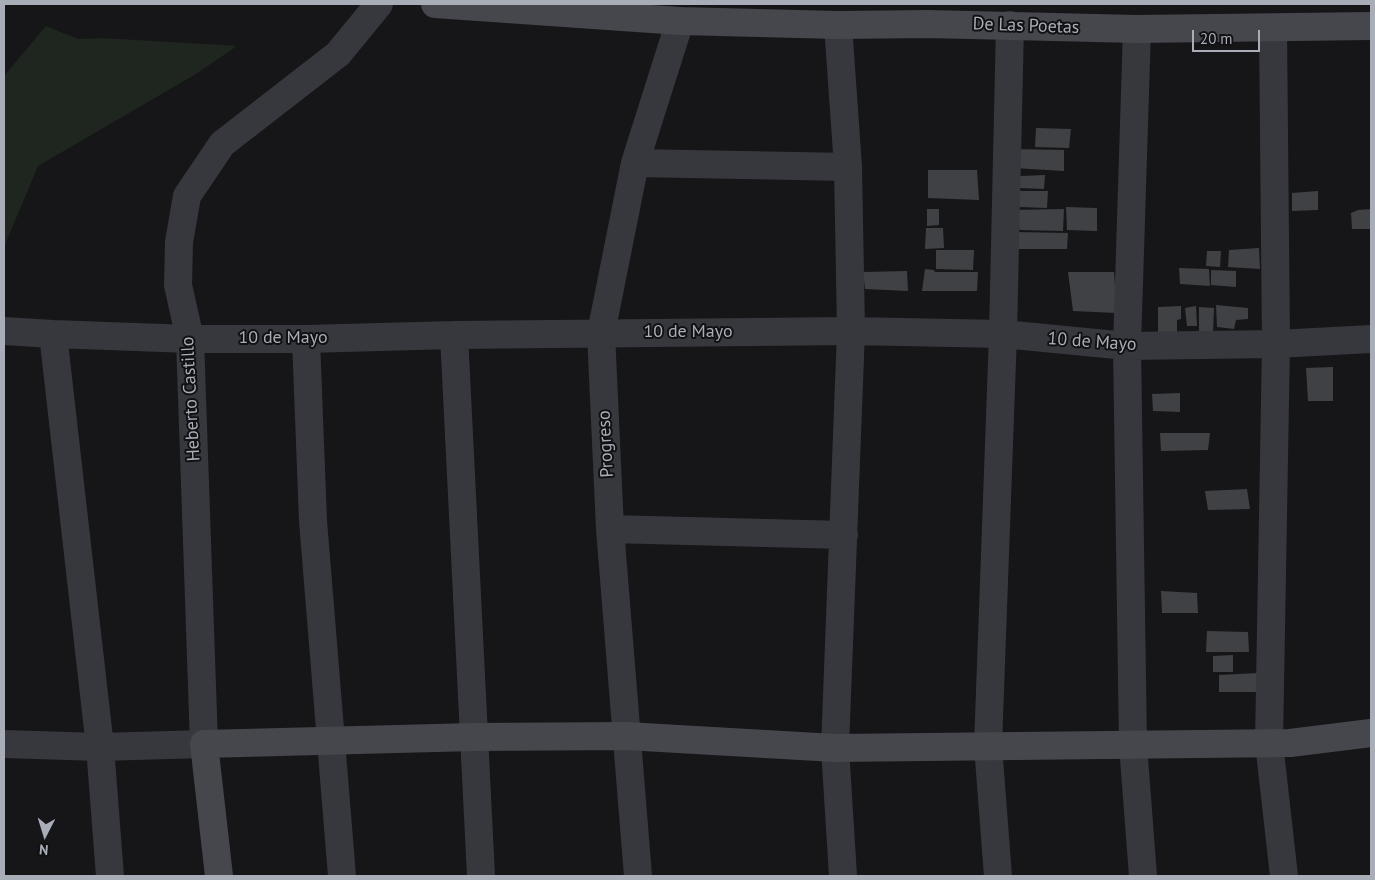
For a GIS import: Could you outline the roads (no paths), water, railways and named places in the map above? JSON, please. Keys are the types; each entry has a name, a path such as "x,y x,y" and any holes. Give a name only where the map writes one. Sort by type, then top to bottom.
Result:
{"street":[{"name":"Heberto Castillo","path":"220,876 204,744 190,339 178,285 179,242 187,196 222,144 338,54 379,4"},
{"name":"De Las Poetas","path":"435,4 680,21 838,25 1010,25 1137,29 1371,26"},
{"name":"Progreso","path":"638,876 610,529 601,333 635,163 680,21"},
{"path":"838,25 848,167 851,331 835,748 843,876"},
{"path":"998,876 988,746 1010,25"},
{"path":"1273,28 1276,344 1269,744 1284,876"},
{"path":"1137,29 1127,346 1132,745 1143,876"},
{"path":"635,163 848,167"},
{"name":"10 de Mayo","path":"4,330 53,334 190,339 851,331 1002,334 1127,346 1276,344 1371,339"},
{"path":"53,334 100,747 110,876"},
{"path":"454,335 481,876"},
{"path":"306,339 313,521 342,876"},
{"path":"610,529 844,535"},
{"path":"4,744 100,747 474,737 626,736 835,748 1269,744 1371,733"}]}
